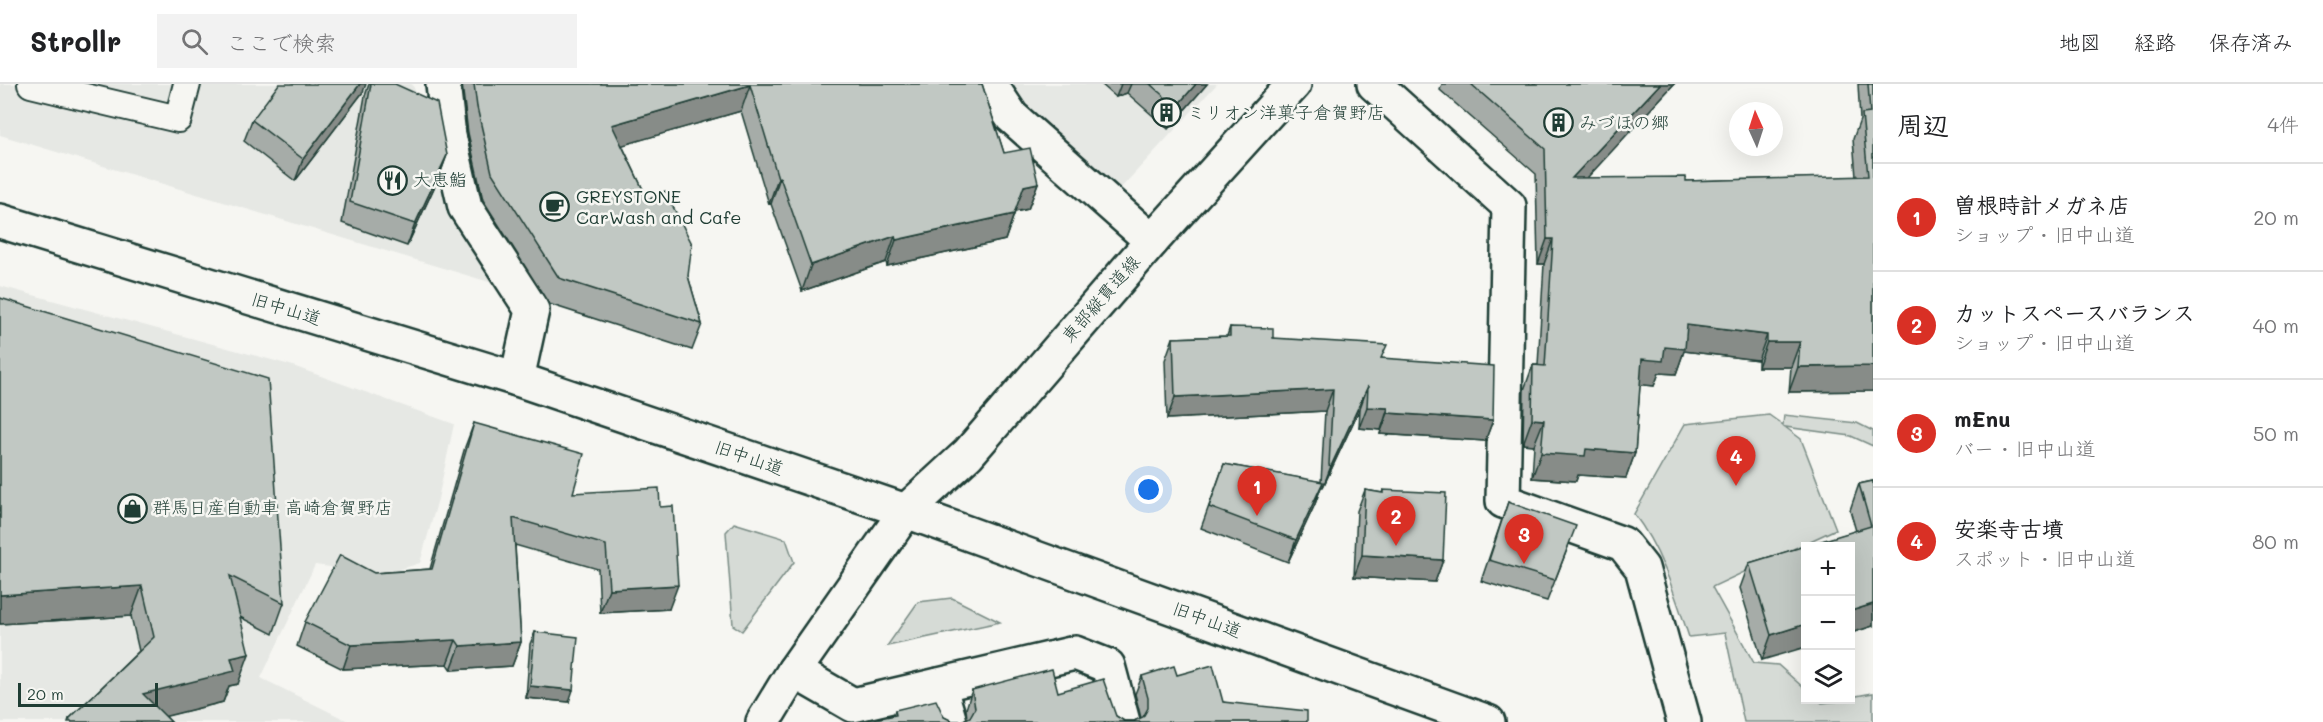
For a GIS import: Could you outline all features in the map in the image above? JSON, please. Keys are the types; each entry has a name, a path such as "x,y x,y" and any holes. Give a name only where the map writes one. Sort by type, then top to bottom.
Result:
{"street":[{"path":"443,84 449,136 465,207 532,310 517,379"},
{"path":"990,84 1012,117 1152,241"},
{"name":"東部縦貫道線","path":"763,722 794,671 906,511 968,453 1152,241 1293,84"},
{"path":"1374,84 1509,206 1503,501 1623,544 1642,568 1684,722"},
{"name":"旧中山道","path":"0,221 517,379 906,511 1488,722"},
{"path":"794,671 869,711 939,684 1075,653 1108,666 1123,722"},
{"path":"939,684 950,722"}],"lane":[{"path":"31,84 65,88 178,119 187,84"}],"shaded area":[{"path":"0,84 412,84 430,123 437,183 496,284 0,135"},
{"path":"1008,84 1217,84 1119,190 1022,105"},
{"path":"0,286 290,365 454,424 438,499 420,563 385,574 315,565 261,678 350,722 0,722"},
{"path":"1769,415 1783,425 1784,415 1857,423 1873,431 1873,446 1851,436 1785,427 1801,439 1836,529 1808,542 1801,542 1801,545 1712,587 1754,663 1778,665 1801,685 1801,704 1855,704 1855,696 1873,693 1873,722 1744,722 1725,633 1689,637 1660,557 1634,514 1685,424"},
{"path":"734,523 786,539 794,562 742,631 733,625 726,532"},
{"path":"952,598 1000,622 887,646 918,602"}],"building":[{"path":"279,84 360,84 303,159 252,120"},
{"path":"371,84 395,84 437,103 447,155 415,224 350,202"},
{"path":"474,84 982,84 1004,153 1030,148 1038,183 1024,186 1014,214 896,240 895,236 811,265 780,177 778,178 750,85 612,125 648,200 665,191 692,244 688,276 702,324 559,278 492,173"},
{"path":"1150,84 1196,84 1176,107"},
{"path":"1471,84 1660,84 1572,178 1686,177 1686,181 1868,176 1862,114 1870,113 1868,84 1873,84 1873,366 1798,367 1800,342 1767,342 1767,335 1687,325 1685,349 1665,347 1663,361 1642,359 1635,453 1586,449 1585,456 1541,453 1544,420 1532,419 1533,365 1545,366 1553,239 1547,239 1545,149"},
{"name":"群馬日産自動車 高崎倉賀野店","path":"0,298 268,379 284,603 230,576 249,654 231,658 235,671 143,694 171,722 72,722 69,719 154,637 142,586 0,595"},
{"path":"1230,327 1273,328 1273,338 1387,345 1381,358 1494,366 1493,420 1388,413 1388,408 1367,407 1368,386 1331,466 1329,465 1333,389 1175,397 1173,338 1230,336"},
{"path":"474,423 584,454 573,493 659,488 660,507 673,506 678,585 609,589 606,545 513,518 521,642 460,646 456,640 351,645 305,622 340,555 374,573 432,569"},
{"path":"1224,464 1323,482 1296,540 1209,507"},
{"path":"1873,481 1873,604 1855,610 1855,542 1818,542 1871,526 1859,484"},
{"path":"1365,490 1383,493 1383,490 1446,493 1443,560 1362,555"},
{"path":"1508,502 1576,526 1555,580 1489,560"},
{"path":"1801,547 1801,626 1771,635 1749,563"},
{"path":"535,632 578,637 573,690 530,686"},
{"path":"1213,665 1223,702 1307,711 1307,722 860,722 896,715 895,710 936,700 944,717 952,721 962,721 970,717 975,708 972,690 1052,669 1058,692 1103,679 1116,716 1124,721 1134,721 1143,717 1148,708 1148,698 1142,676 1174,666 1177,675"}],"place":[{"name":"ミリオン洋菓子倉賀野店","path":"1166,113"},
{"name":"みづほの郷","path":"1558,123"},
{"name":"大恵鮨","path":"392,180"},
{"name":"GREYSTONE CarWash and Cafe","path":"555,207"},
{"name":"安楽寺古墳","path":"1736,486"},
{"name":"群馬日産自動車 高崎倉賀野店","path":"132,508"},
{"name":"曽根時計メガネ店","path":"1257,516"},
{"name":"カットスペースバランス","path":"1396,546"},
{"name":"mEnu","path":"1524,564"}]}
